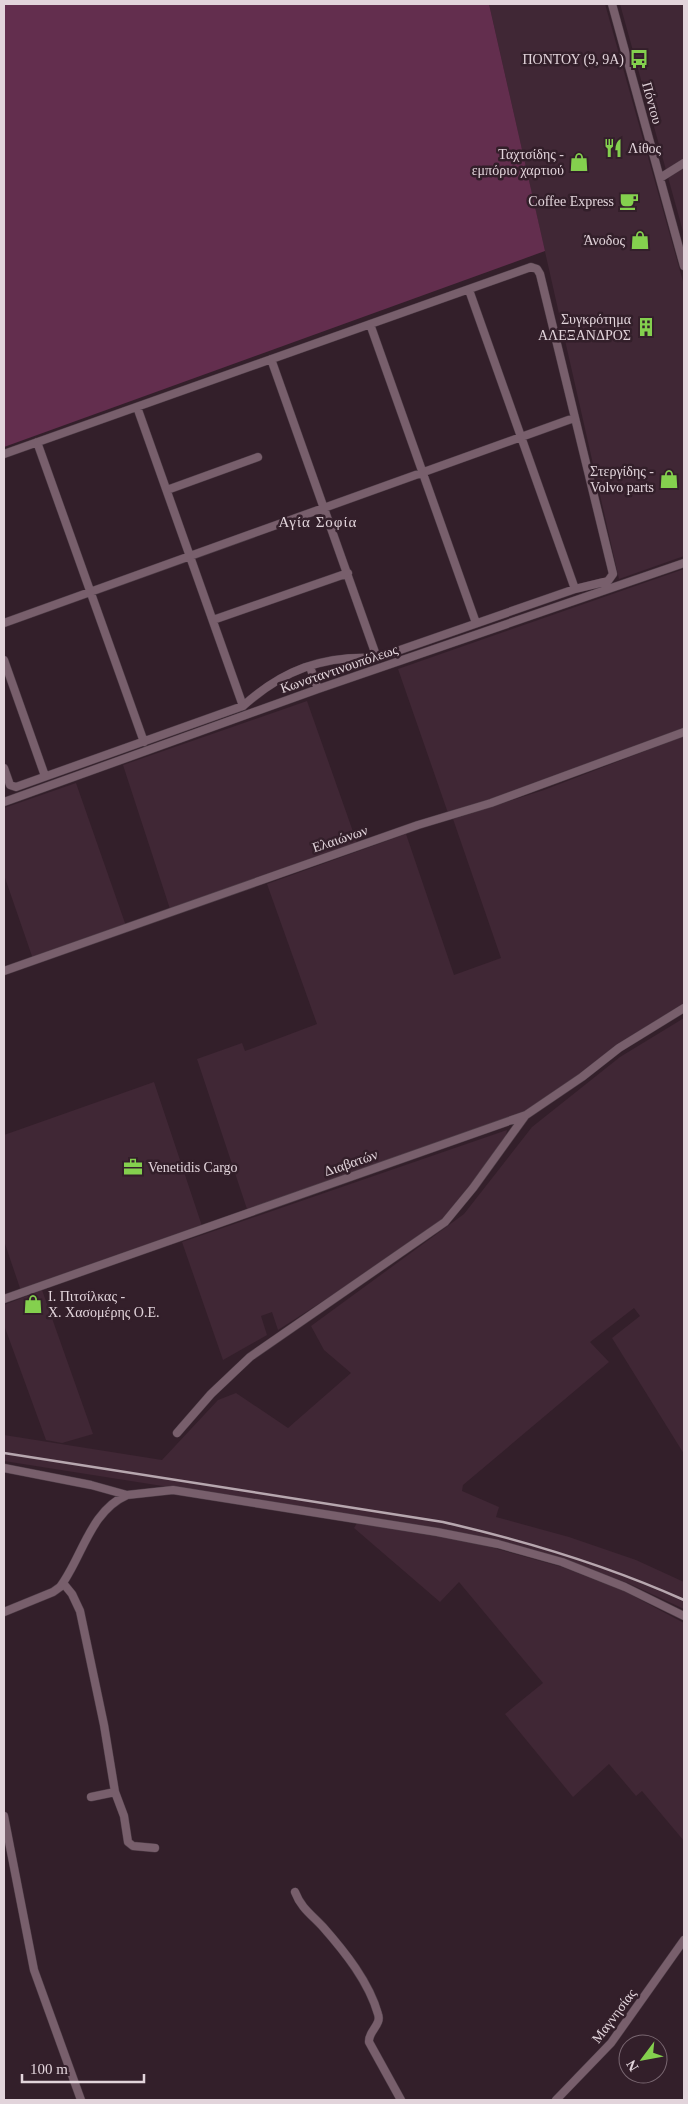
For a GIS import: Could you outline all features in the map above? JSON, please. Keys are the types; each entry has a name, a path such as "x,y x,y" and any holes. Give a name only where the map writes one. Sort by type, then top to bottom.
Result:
{"street":[{"name":"Πόντου","path":"612,4 684,266"},
{"path":"660,178 684,163"},
{"path":"4,454 531,267 537,269 613,574 608,581 575,589 377,658 345,657 331,659 271,682 243,706 12,787 4,768"},
{"path":"469,290 575,589"},
{"path":"370,324 476,623"},
{"path":"271,359 377,658"},
{"path":"137,407 243,706"},
{"path":"4,623 574,418"},
{"path":"37,442 92,591 144,742"},
{"path":"167,490 258,457"},
{"name":"Κωνσταντινουπόλεως","path":"4,802 318,689 684,563"},
{"path":"213,620 348,573"},
{"path":"4,660 45,776"},
{"path":"310,667 318,689"},
{"name":"Ελαιώνων","path":"4,971 418,825 491,804 684,732"},
{"name":"Διαβατών","path":"4,1299 526,1116 582,1077 619,1048 684,1008"},
{"path":"177,1433 211,1394 250,1357 411,1248 445,1222 473,1188 526,1116"},
{"path":"4,1468 91,1485 127,1495 173,1490 410,1527 498,1544 562,1562 625,1587 684,1616"},
{"path":"4,1612 53,1592 63,1583 87,1536 100,1518 114,1502 127,1495"},
{"path":"63,1583 72,1594 80,1611 104,1725 114,1792 124,1816 130,1845 155,1848"},
{"path":"92,1797 114,1792"},
{"path":"4,1816 34,1970 81,2100"},
{"path":"295,1892 303,1909 348,1956 356,1969 378,2014 377,2025 370,2035 370,2042 401,2100"},
{"name":"Μαγνησίας","path":"556,2100 611,2043 684,1940"}],"shaded area":[{"path":"4,4 489,4 545,251 4,447"},
{"path":"489,4 605,4 684,285 684,556 619,579"},
{"path":"620,4 684,4 684,235"},
{"path":"684,569 684,729 495,799 448,813 398,669"},
{"path":"307,701 357,843 170,909 123,765"},
{"path":"684,736 684,1006 528,1111 247,1209 197,1059 242,1043 245,1051 317,1024 267,884 406,834 454,975 501,958 453,819 544,790"},
{"path":"76,783 126,926 33,959 4,875 4,808"},
{"path":"684,1018 684,1454 612,1338 640,1316 634,1308 590,1342 609,1362 463,1485 462,1491 499,1507 496,1517 569,1537 636,1560 684,1582 684,1609 628,1583 565,1561 442,1530 4,1461 4,1435 162,1460 218,1400 236,1393 288,1428 351,1373 324,1350 311,1326 464,1214 532,1127 620,1057"},
{"path":"154,1082 202,1226 21,1291 4,1241 4,1135"},
{"path":"507,1130 505,1140 455,1208 420,1239 278,1330 272,1312 261,1316 267,1335 223,1360 182,1242"},
{"path":"42,1290 93,1434 62,1443 46,1440 4,1325 4,1305"},
{"path":"357,1523 476,1543 562,1567 624,1591 684,1623 684,1841 642,1791 636,1796 609,1764 573,1797 505,1714 543,1683 459,1582 440,1602 354,1528"}],"railway":[{"path":"4,1453 443,1522 505,1537 565,1555 655,1587 684,1600"}],"place":[{"name":"ΠΟΝΤΟΥ (9, 9Α)","path":"639,59"},
{"name":"Λίθος","path":"613,148"},
{"name":"Ταχτσίδης - εμπόριο χαρτιού","path":"579,162"},
{"name":"Coffee Express","path":"629,201"},
{"name":"Άνοδος","path":"640,240"},
{"name":"Συγκρότημα ΑΛΕΞΑΝΔΡΟΣ","path":"646,327"},
{"name":"Στεργίδης - Volvo parts","path":"669,479"},
{"name":"Venetidis Cargo","path":"133,1167"},
{"name":"Ι. Πιτσίλκας - Χ. Χασομέρης Ο.Ε.","path":"33,1304"}],"district":[{"name":"Αγία Σοφία","path":"318,522"}]}
